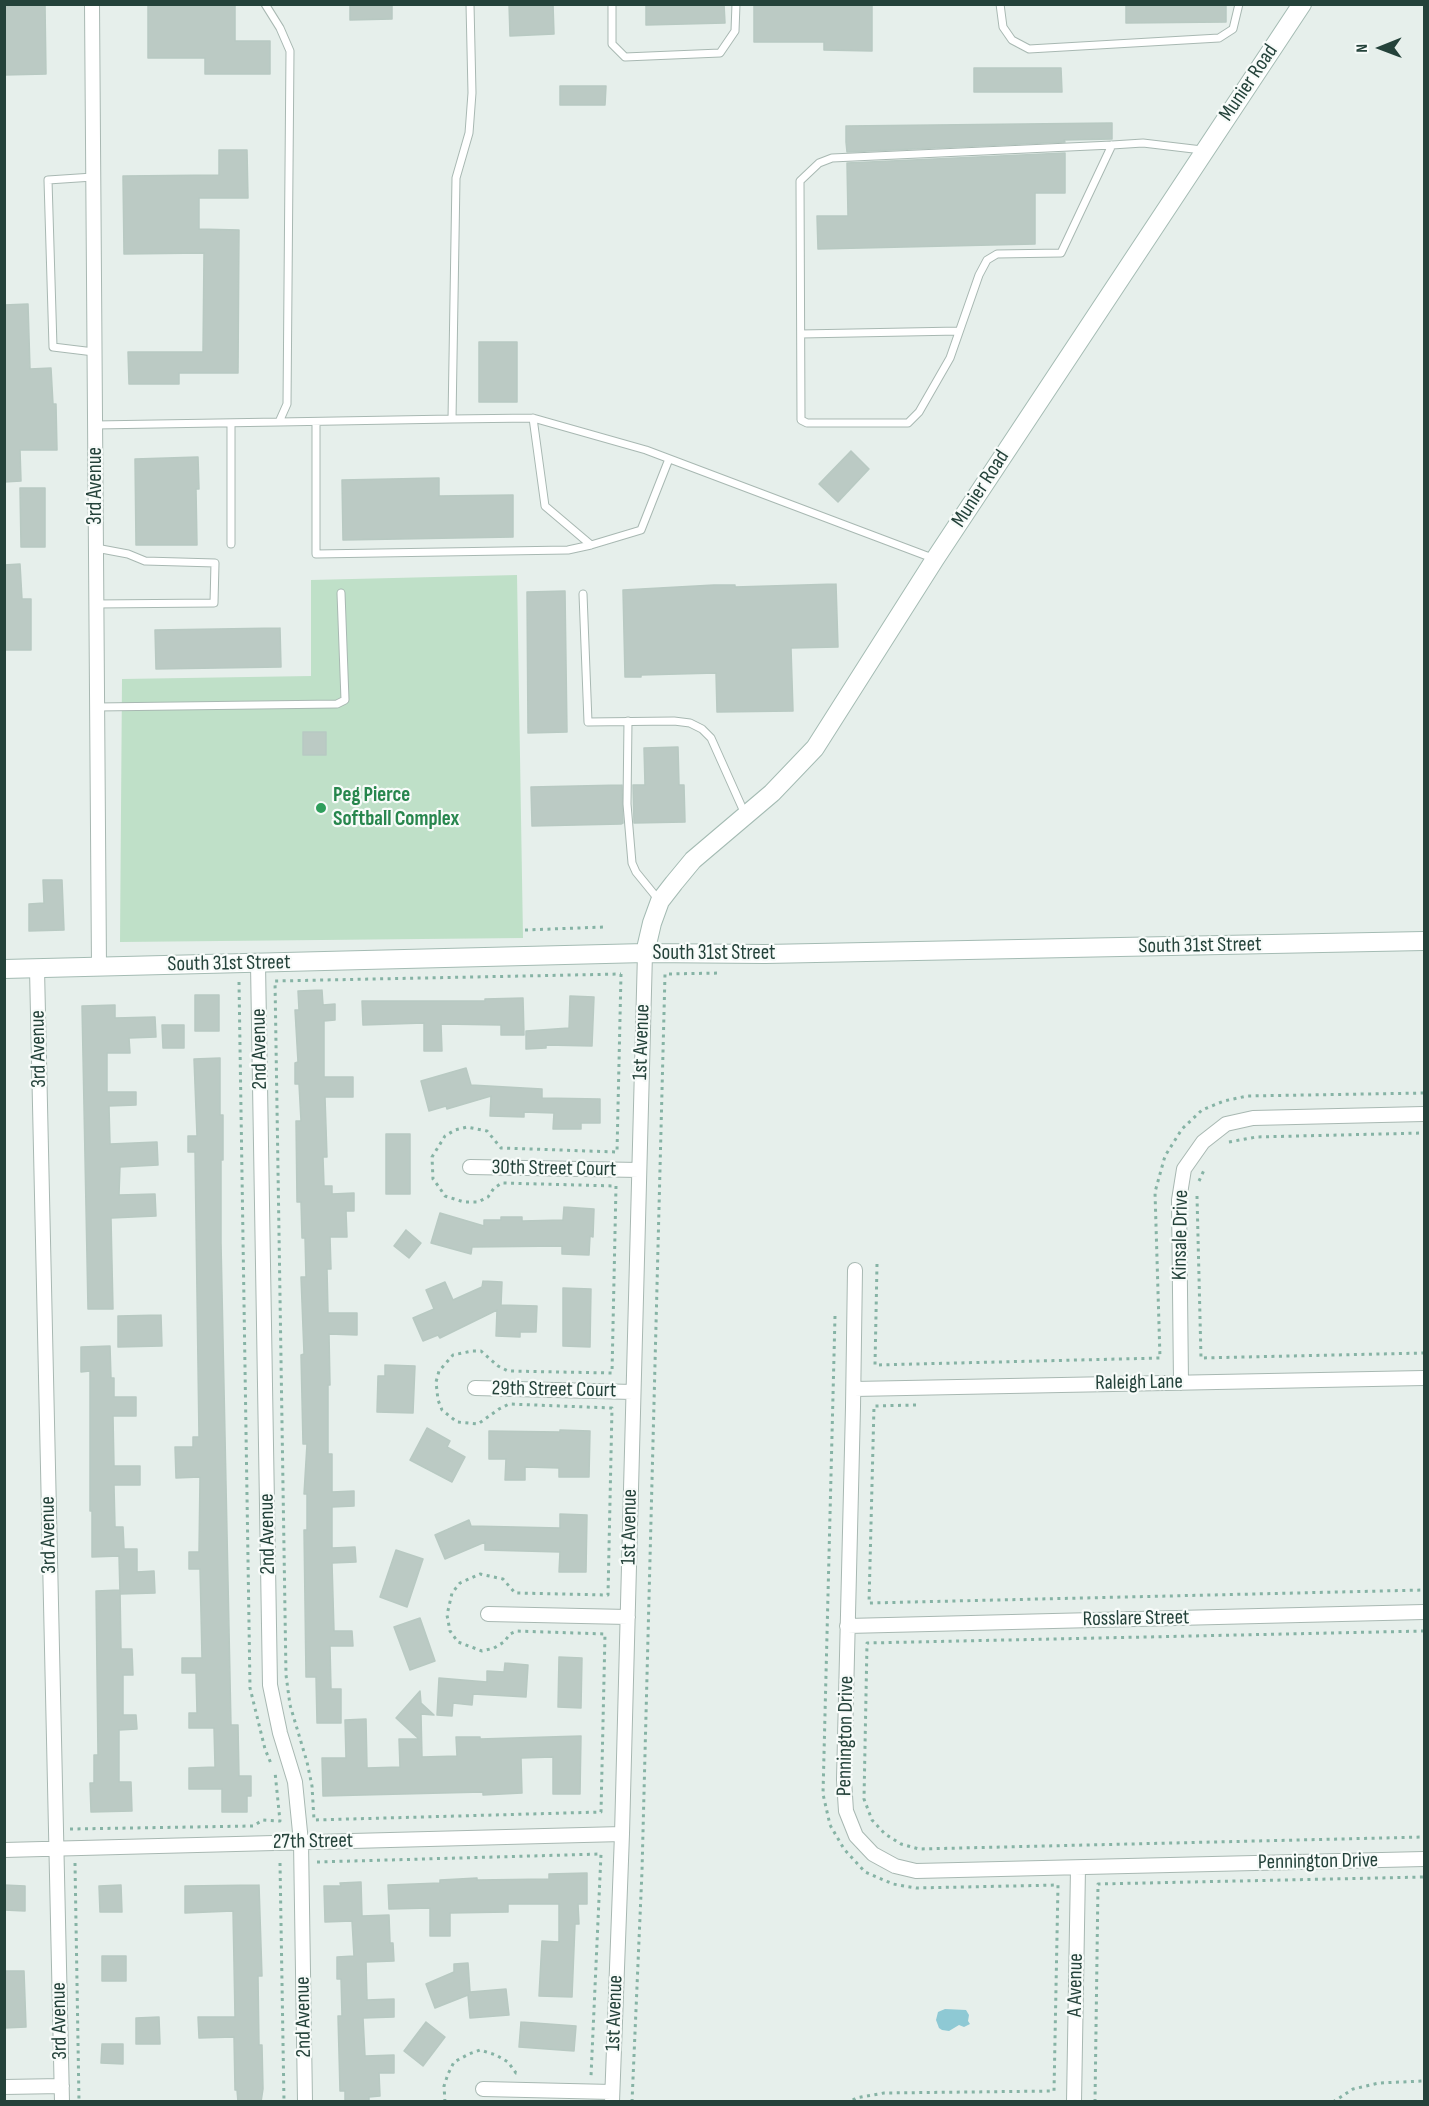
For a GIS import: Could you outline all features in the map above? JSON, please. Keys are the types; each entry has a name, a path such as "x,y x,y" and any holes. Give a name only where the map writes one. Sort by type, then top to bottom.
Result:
{"street":[{"name":"3rd Avenue","path":"92,4 99,967"},
{"name":"Munier Road","path":"645,953 660,901 693,861 746,817 815,748 935,559 1302,4"},
{"name":"South 31st Street","path":"4,969 645,953 765,954 1425,941"},
{"name":"1st Avenue","path":"612,2097 622,1834 645,953"},
{"name":"2nd Avenue","path":"258,964 270,1685 280,1733 295,1782 301,1842 305,2102"},
{"name":"3rd Avenue","path":"38,969 62,2102"},
{"name":"Kinsale Drive","path":"1181,1383 1179,1200 1184,1169 1203,1142 1226,1124 1254,1118 1425,1114"},
{"name":"30th Street Court","path":"470,1167 639,1170"},
{"name":"Pennington Drive","path":"855,1270 844,1780 846,1811 856,1836 873,1854 895,1866 916,1871 1425,1859"},
{"name":"Raleigh Lane","path":"854,1389 1425,1378"},
{"name":"29th Street Court","path":"475,1388 633,1392"},
{"name":"Rosslare Street","path":"848,1626 1425,1612"},
{"path":"488,1614 628,1617"},
{"name":"27th Street","path":"4,1850 622,1834"},
{"name":"A Avenue","path":"1074,2102 1078,1868"},
{"path":"4,2087 62,2086"},
{"path":"483,2089 612,2097"}],"lane":[{"path":"265,4 280,28 290,51 287,404 279,422"},
{"path":"452,419 456,178 469,134 472,93 470,4"},
{"path":"612,4 612,44 624,57 720,53 735,31 736,4"},
{"path":"1000,4 1003,27 1012,40 1029,50 1219,38 1233,29 1239,4"},
{"path":"1112,145 1061,253 997,254 987,260 979,275 945,367 920,412 908,423 807,423 801,420 800,181 819,163 832,158 1143,143 1204,150"},
{"path":"93,177 48,180 52,347 94,352"},
{"path":"801,334 959,331"},
{"path":"533,418 545,506 591,545"},
{"path":"95,425 533,418 646,450 935,559"},
{"path":"316,422 316,554 568,550 591,545 641,530 669,459"},
{"path":"231,423 231,544"},
{"path":"96,548 128,554 145,561 215,563 214,603 96,604"},
{"path":"97,706 337,704 345,700 341,593"},
{"path":"583,594 588,722 674,721 690,723 702,729 711,738 746,817"},
{"path":"628,721 627,804 632,863 636,872 660,901"}],"path":[{"path":"525,930 604,927"},
{"path":"632,2102 642,1871 665,974 724,973"},
{"path":"63,1830 253,1826 263,1820 280,1821 275,1771 265,1749 250,1688 239,982"},
{"path":"877,1264 875,1365 1160,1358 1155,1192 1165,1156 1182,1129 1202,1110 1224,1101 1247,1096 1425,1093"},
{"path":"1224,1143 1256,1137 1425,1133"},
{"path":"1209,1160 1196,1187 1201,1358 1425,1353"},
{"path":"835,1316 823,1794 830,1825 844,1849 865,1872 893,1884 916,1888 1058,1885 1054,2091 885,2093 856,2098 850,2102"},
{"path":"874,1406 869,1603 1425,1590"},
{"path":"1425,1631 867,1643 864,1799 872,1820 885,1834 901,1844 919,1849 1425,1837"},
{"path":"314,1862 601,1854 591,2079"},
{"path":"75,1862 79,2102"},
{"path":"280,1863 284,2102"},
{"path":"1095,2102 1098,1884 1425,1877"},
{"path":"445,2102 444,2086 454,2062 480,2050 508,2062 516,2073 526,2074"},
{"path":"1333,2102 1353,2089 1379,2083 1425,2081"}],"green space":[{"name":"Peg Pierce Softball Complex","path":"517,575 523,938 120,942 122,679 311,676 311,580"}],"water":[{"path":"945,2009 966,2010 970,2024 964,2027 959,2025 949,2031 942,2030 936,2020 938,2012"}],"building":[{"path":"4,4 45,4 46,74 4,75"},
{"path":"148,4 235,4 235,41 270,41 270,74 205,74 205,58 148,58"},
{"path":"350,4 392,4 392,19 350,20"},
{"path":"509,4 553,4 554,34 510,36"},
{"path":"646,4 724,4 725,23 646,25"},
{"path":"754,4 872,4 872,51 824,50 824,42 754,42"},
{"path":"1126,4 1226,4 1226,22 1126,23"},
{"path":"974,68 1061,68 1062,92 974,92"},
{"path":"560,86 606,86 605,105 560,105"},
{"path":"1112,123 1112,139 847,152 846,142 846,126"},
{"path":"219,150 247,150 248,198 199,198 199,229 239,230 238,373 179,373 179,384 129,384 128,352 203,352 204,253 124,254 123,176 219,175"},
{"path":"1065,153 1065,193 1035,193 1035,244 818,249 817,216 848,216 847,163"},
{"path":"28,304 30,369 51,368 53,404 56,404 57,450 20,450 21,481 4,482 4,305"},
{"path":"479,342 517,342 517,402 479,402"},
{"path":"851,451 869,469 838,502 819,484"},
{"path":"198,457 197,545 136,545 135,459"},
{"path":"439,478 439,496 513,495 513,537 343,540 342,480"},
{"path":"20,488 45,488 45,547 21,547"},
{"path":"20,564 22,599 31,599 31,650 4,650 4,565"},
{"path":"836,584 838,647 791,648 793,711 717,712 716,673 625,677 623,590 714,585 735,585 735,587"},
{"path":"565,591 567,732 528,733 527,592"},
{"path":"280,628 281,667 156,669 155,630"},
{"path":"303,732 326,732 326,755 303,755"},
{"path":"678,747 679,785 684,785 685,822 634,823 633,785 645,785 644,748"},
{"path":"622,785 623,823 621,824 532,826 531,787"},
{"path":"43,880 62,880 64,930 29,931 29,904 44,903"},
{"path":"322,990 323,1005 335,1004 335,1020 324,1021 324,1077 353,1077 353,1097 325,1097 327,1157 323,1157 324,1186 332,1186 332,1194 354,1193 354,1211 346,1211 347,1237 330,1237 331,1269 327,1269 328,1313 357,1313 357,1335 329,1334 328,1454 332,1454 332,1492 354,1491 354,1506 332,1507 332,1548 355,1547 356,1562 332,1563 334,1631 352,1631 353,1646 330,1646 331,1689 341,1689 341,1723 317,1723 316,1677 306,1677 304,1530 307,1530 307,1494 304,1494 307,1444 303,1444 301,1355 304,1354 301,1277 306,1277 301,1202 297,1202 296,1121 301,1121 299,1084 295,1084 295,1063 298,1062 295,1010 299,1010 298,991"},
{"path":"195,995 219,995 219,1031 195,1031"},
{"path":"570,996 594,997 592,1046 546,1045 546,1048 526,1049 526,1031 569,1028"},
{"path":"523,998 524,1035 501,1035 501,1025 441,1024 442,1051 424,1051 424,1023 363,1025 362,1001 485,1001 485,999"},
{"path":"115,1005 115,1018 155,1017 156,1037 129,1038 130,1053 107,1053 107,1092 136,1092 136,1105 109,1106 110,1144 157,1142 158,1165 120,1167 119,1195 155,1194 156,1216 111,1218 113,1309 88,1309 82,1006"},
{"path":"162,1025 184,1025 184,1048 163,1048"},
{"path":"220,1058 220,1115 223,1115 221,1242 231,1725 238,1725 239,1776 251,1776 251,1796 247,1796 247,1812 222,1812 222,1789 189,1789 189,1768 215,1767 214,1728 189,1728 189,1713 197,1713 196,1673 182,1673 182,1658 202,1658 200,1569 189,1569 189,1552 199,1552 200,1477 176,1478 175,1447 193,1447 193,1437 199,1437 195,1152 188,1152 188,1136 197,1136 194,1059"},
{"path":"466,1068 471,1085 542,1089 542,1098 600,1099 600,1123 581,1123 581,1129 553,1129 554,1113 524,1112 524,1117 490,1116 491,1096 447,1109 446,1106 429,1111 421,1081"},
{"path":"386,1134 410,1134 410,1194 386,1194"},
{"path":"564,1207 594,1209 593,1237 590,1236 589,1255 562,1254 562,1246 472,1247 471,1254 431,1243 440,1213 484,1226 484,1220 501,1220 501,1217 522,1217 522,1221 563,1220"},
{"path":"406,1230 421,1243 409,1258 394,1246"},
{"path":"483,1281 502,1282 501,1305 537,1306 536,1332 520,1332 520,1337 496,1336 497,1310 440,1338 438,1335 423,1341 413,1318 434,1309 426,1290 445,1282 453,1300 482,1287"},
{"path":"563,1288 591,1289 590,1347 563,1346"},
{"path":"161,1315 162,1346 118,1347 118,1316"},
{"path":"110,1346 114,1397 136,1397 136,1416 113,1416 114,1466 140,1466 140,1485 114,1485 115,1527 123,1527 124,1549 137,1549 137,1572 154,1571 155,1593 120,1594 119,1556 92,1557 90,1371 81,1372 81,1347"},
{"path":"385,1365 415,1366 413,1413 377,1412 378,1376 385,1376"},
{"path":"427,1428 450,1441 447,1447 465,1457 452,1482 410,1460"},
{"path":"560,1430 590,1431 589,1477 559,1477 559,1468 525,1467 525,1480 505,1480 506,1459 489,1459 489,1431 560,1432"},
{"path":"560,1514 587,1515 586,1572 559,1572 560,1552 485,1550 485,1542 445,1559 435,1535 469,1520 471,1526 560,1528"},
{"path":"396,1550 423,1559 407,1607 380,1597"},
{"path":"120,1590 121,1649 132,1649 133,1675 123,1675 123,1715 136,1715 137,1729 119,1730 119,1782 131,1782 132,1811 91,1812 90,1783 94,1783 94,1755 98,1755 96,1591"},
{"path":"420,1618 435,1661 410,1670 394,1627"},
{"path":"559,1657 582,1658 581,1708 558,1707"},
{"path":"505,1663 528,1665 526,1697 473,1694 472,1705 453,1703 452,1716 437,1715 439,1678 487,1682 487,1671 504,1672"},
{"path":"420,1691 421,1703 434,1715 421,1714 422,1757 457,1756 456,1737 480,1737 480,1739 581,1736 580,1794 553,1794 553,1757 521,1758 522,1793 323,1796 322,1758 346,1758 345,1720 366,1719 367,1768 400,1767 399,1739 419,1739 396,1718"},
{"path":"587,1873 587,1904 578,1904 579,1924 575,1924 572,1997 539,1996 542,1941 559,1942 559,1904 508,1904 508,1912 450,1913 450,1936 430,1936 430,1908 389,1909 388,1885 440,1883 440,1880 477,1878 477,1880 549,1879 549,1874"},
{"path":"361,1882 362,1916 389,1915 390,1943 393,1943 394,1961 366,1962 367,2000 394,1999 394,2017 363,2018 365,2056 394,2055 394,2073 379,2073 380,2096 369,2097 369,2102 345,2102 345,2091 340,2091 338,2016 342,2016 341,1979 337,1979 337,1957 354,1956 352,1921 325,1922 324,1886 341,1886 340,1883"},
{"path":"4,1885 25,1886 25,1911 4,1910"},
{"path":"121,1885 122,1912 100,1912 99,1886"},
{"path":"259,1885 262,1976 258,1976 259,2045 262,2045 263,2089 261,2102 238,2102 237,2090 235,2090 234,2037 199,2038 198,2017 235,2017 233,1911 185,1913 185,1886"},
{"path":"102,1956 126,1956 126,1981 102,1981"},
{"path":"468,1963 470,1992 506,1989 509,2015 470,2018 468,1995 435,2008 426,1984 454,1972 454,1964"},
{"path":"4,1971 24,1971 26,2027 4,2028"},
{"path":"159,2017 160,2044 136,2044 136,2018"},
{"path":"426,2022 445,2037 423,2066 404,2051"},
{"path":"521,2022 576,2026 574,2051 519,2047"},
{"path":"102,2044 123,2044 123,2064 101,2063"}],"place":[{"name":"Peg Pierce Softball Complex","path":"321,808"}]}
